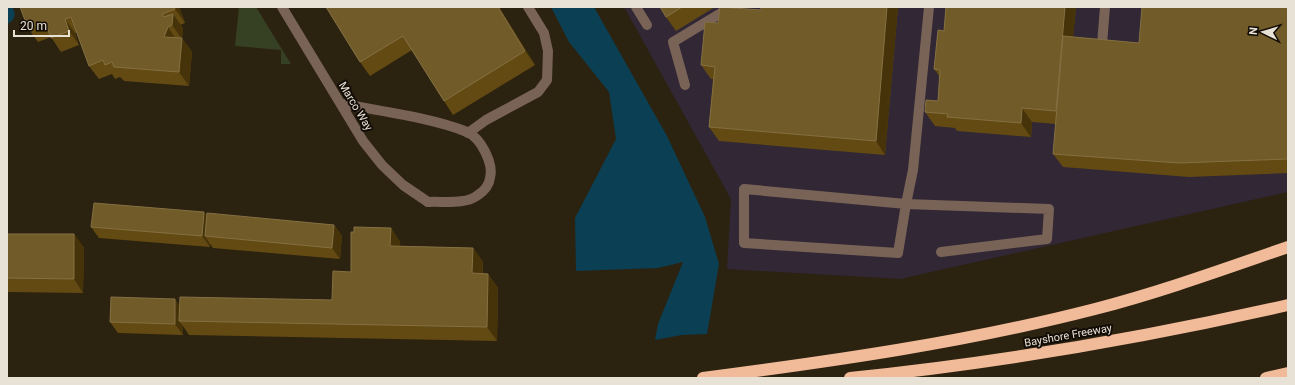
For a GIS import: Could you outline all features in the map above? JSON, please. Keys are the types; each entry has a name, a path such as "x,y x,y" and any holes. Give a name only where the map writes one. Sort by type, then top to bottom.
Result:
{"highway":[{"path":"703,378 849,357 1030,324 1154,293 1285,248"},
{"name":"Bayshore Freeway","path":"850,378 1044,353 1183,328 1288,305"},
{"path":"1266,378 1288,373"}],"street":[{"path":"342,104 431,122 468,133 486,120 538,92 547,80 548,51 544,33 528,7"},
{"path":"636,7 647,25"},
{"path":"684,85 673,42 731,7"},
{"path":"929,7 913,170 906,204 898,253 744,243 744,189 906,204 1049,208 1047,239 941,252"},
{"path":"1102,44 1105,7"},
{"name":"Marco Way","path":"286,8 315,64 342,104 363,141 382,165 403,185 428,202 460,201 477,197 487,187 491,177 488,156 478,140 468,133"}],"shaded area":[{"path":"624,7 1288,7 1288,192 900,279 727,269 731,199"}],"green space":[{"path":"239,7 256,7 291,64 281,64 281,50 235,46"}],"water":[{"path":"7,7 12,7 15,15 12,21 7,24"},
{"path":"551,7 594,7 667,136 705,217 719,264 707,334 682,335 655,340 658,324 683,262 658,268 576,271 575,218 616,139 609,92 569,42"}],"building":[{"path":"20,7 174,7 175,9 162,14 164,17 173,14 172,25 168,27 164,37 182,38 179,72 114,67 112,62 105,65 103,60 89,66 71,17 65,19 69,31 51,38 45,22 28,28"},
{"path":"326,7 498,7 525,51 444,101 403,36 360,62"},
{"path":"660,7 682,7 666,17"},
{"path":"720,7 761,10 761,7 887,7 876,141 709,127 715,67 701,65 705,22 718,23"},
{"path":"946,7 1065,7 1056,111 1022,108 1021,123 947,117 948,114 925,112 926,100 938,101 940,70 934,69 938,30 944,31"},
{"path":"1142,7 1288,7 1288,159 1179,163 1053,154 1063,36 1139,43"},
{"path":"94,203 204,212 202,236 91,227"},
{"path":"207,213 334,225 332,248 205,236"},
{"path":"354,227 391,228 390,246 473,248 472,273 488,274 487,327 179,321 180,297 332,300 333,271 351,272 351,232 354,232"},
{"path":"7,234 74,234 74,279 7,278"},
{"path":"111,297 175,299 175,324 110,322"}]}
